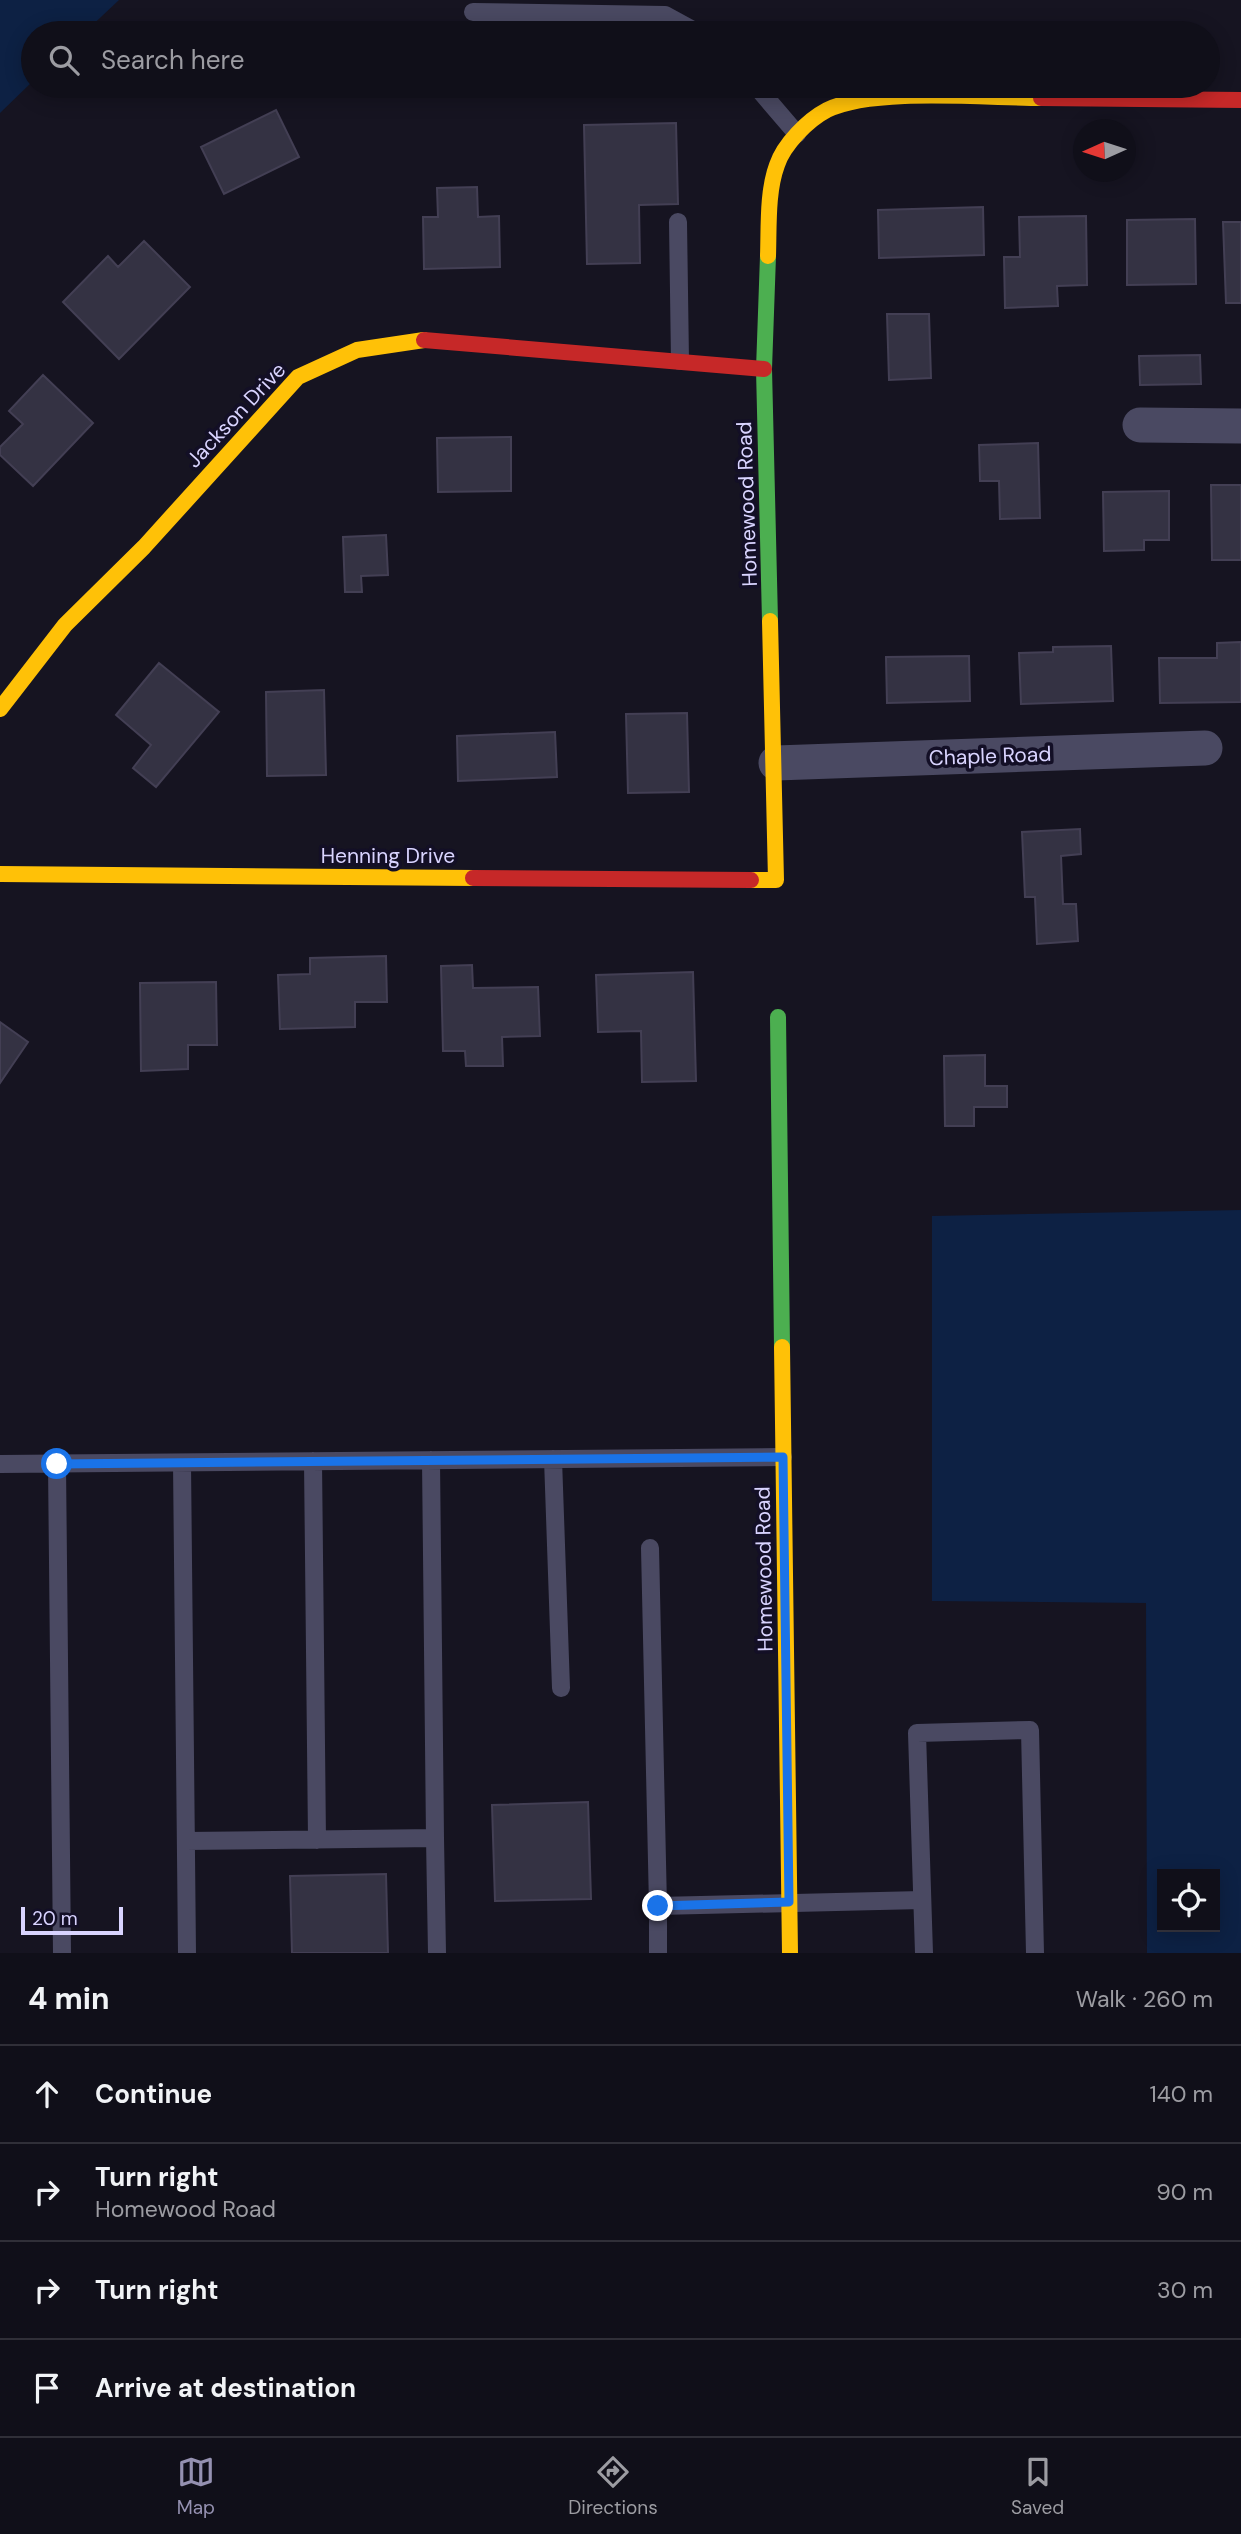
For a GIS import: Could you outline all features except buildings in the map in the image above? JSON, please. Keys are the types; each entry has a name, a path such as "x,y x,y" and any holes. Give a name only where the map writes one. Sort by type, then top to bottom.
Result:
{"street":[{"name":"Homewood Road","path":"776,880 776,763 764,369 770,209 777,164 797,134 827,110 869,98"},
{"name":"Homewood Road","path":"996,98 1241,100"},
{"name":"Jackson Drive","path":"0,709 65,625 144,547 288,387 298,377 330,357 371,345 421,340 764,369"},
{"path":"1140,425 1241,426"},
{"name":"Chaple Road","path":"776,763 1205,748"},
{"name":"Henning Drive","path":"0,874 776,880"},
{"name":"Homewood Road","path":"778,1017 790,1953"}],"lane":[{"path":"473,12 665,15 676,21"},
{"path":"766,98 797,134"},
{"path":"678,222 680,361"},
{"path":"0,1464 783,1457"},
{"path":"553,1459 561,1688"},
{"path":"431,1460 438,1953"},
{"path":"313,1461 317,1839"},
{"path":"182,1463 187,1953"},
{"path":"57,1464 62,1953"},
{"path":"650,1548 658,1953"},
{"path":"924,1953 917,1733 1030,1730 1035,1953"},
{"path":"186,1841 435,1838"},
{"path":"658,1906 922,1900"}],"water":[{"path":"0,0 119,0 97,21 21,21 21,93 0,113"},
{"path":"1241,1210 1241,1953 1147,1953 1146,1603 932,1601 932,1216"}],"traffic: fast":[{"path":"768,256 764,369 770,621"},
{"path":"778,1017 782,1347"}],"traffic: slow":[{"path":"768,256 770,198 777,165 785,149 797,133 827,110 872,98"},
{"path":"0,709 65,625 144,547 298,377 357,350 424,340"},
{"path":"751,880 776,880 770,621"},
{"path":"0,874 473,878"},
{"path":"782,1347 790,1953"}],"traffic: jam":[{"path":"1041,98 1241,100"},
{"path":"424,340 764,369"},
{"path":"473,878 751,880"}],"route":[{"path":"57,1464 783,1457 789,1902 658,1906"}]}
